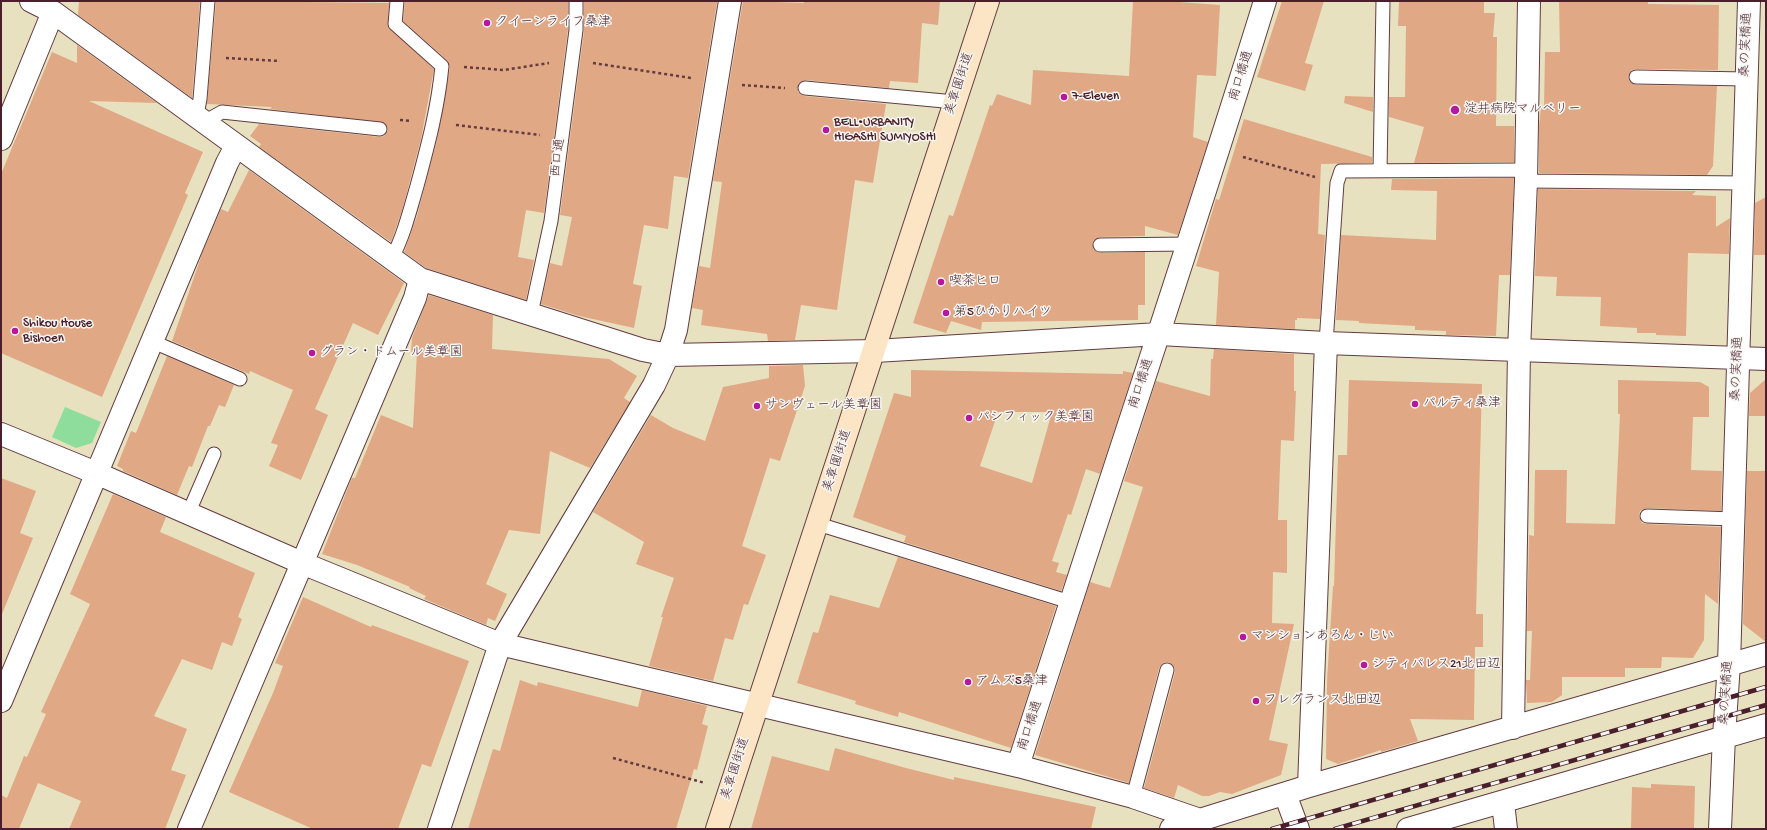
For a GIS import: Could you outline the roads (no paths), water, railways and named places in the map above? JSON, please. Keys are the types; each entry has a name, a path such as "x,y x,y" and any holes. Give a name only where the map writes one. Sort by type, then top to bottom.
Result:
{"street":[{"path":"31,1 53,12 420,279 643,350 668,355 875,351 1159,334 1519,351 1766,359"},
{"path":"438,829 500,644 654,385 668,355 676,330 730,1"},
{"name":"美章園街道","path":"717,829 875,351 954,102 988,1"},
{"name":"南口橋通","path":"1018,766 1070,602 1189,244 1265,1"},
{"path":"1513,728 1519,351 1526,176 1529,1"},
{"name":"桑の実橋通","path":"1720,829 1729,664 1749,1"},
{"path":"1,139 53,12"},
{"path":"1,701 151,341 227,163 236,146"},
{"path":"189,829 415,298 420,279"},
{"path":"1309,786 1326,343"},
{"path":"1,434 96,473 302,563 500,644 1018,766 1133,797 1200,820"},
{"path":"1171,829 1309,786 1766,654"},
{"path":"1408,829 1502,803 1724,736 1766,725"},
{"path":"1285,794 1298,829"},
{"path":"1502,803 1506,829"}],"lane":[{"path":"208,1 200,100 200,118 222,112 380,129"},
{"path":"392,258 401,241 434,122 439,100 442,66 395,24 397,1"},
{"name":"西口通","path":"530,314 551,221 576,30 576,1"},
{"path":"1380,171 1383,1"},
{"path":"1636,77 1746,79"},
{"path":"805,88 954,102"},
{"path":"1326,343 1337,183 1341,171 1744,183"},
{"path":"1100,245 1189,244"},
{"path":"151,341 240,379"},
{"path":"188,514 214,454"},
{"path":"1647,516 1734,519"},
{"path":"818,524 1070,602"},
{"path":"1133,797 1167,670"}],"railway":[{"path":"1272,829 1766,687"},
{"path":"1335,829 1766,705"}],"place":[{"name":"クイーンライフ桑津","path":"487,23"},
{"name":"7-Eleven","path":"1064,97"},
{"name":"淀井病院マルベリー","path":"1455,110"},
{"name":"BELL•URBANITY HIGASHI SUMIYOSHI","path":"826,130"},
{"name":"喫茶ヒロ","path":"941,282"},
{"name":"第5ひかりハイツ","path":"946,313"},
{"name":"Shikou House Bishoen","path":"15,331"},
{"name":"グラン・ドムール美章園","path":"312,353"},
{"name":"パルティ桑津","path":"1415,404"},
{"name":"サンヴェール美章園","path":"757,406"},
{"name":"パシフィック美章園","path":"969,418"},
{"name":"マンションあろん・じい","path":"1243,637"},
{"name":"シティパレス21北田辺","path":"1364,665"},
{"name":"アムズ5桑津","path":"968,682"},
{"name":"フレグランス北田辺","path":"1256,701"}]}
